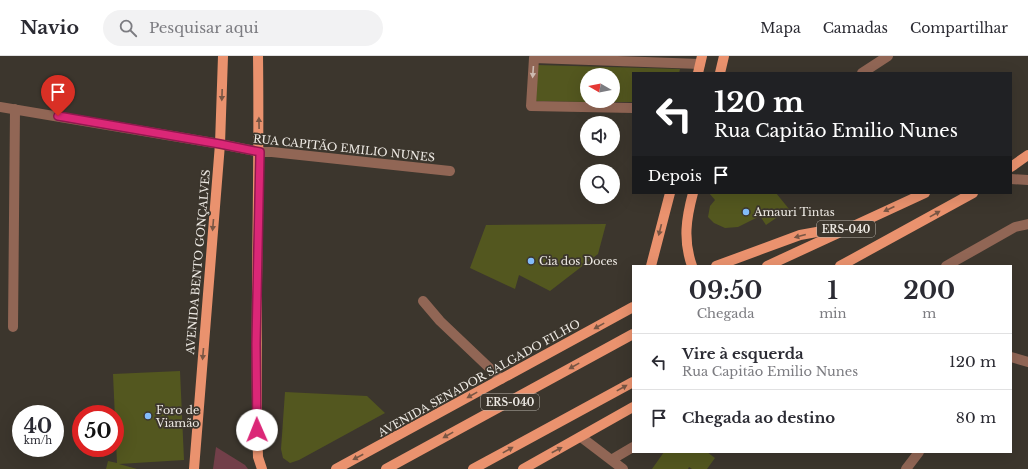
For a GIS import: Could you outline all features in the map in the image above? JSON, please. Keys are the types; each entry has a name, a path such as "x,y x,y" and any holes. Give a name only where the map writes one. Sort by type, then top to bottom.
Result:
{"main road":[{"name":"AVENIDA BENTO GONÇALVES","path":"194,469 220,144 223,56"},
{"path":"258,56 260,152 256,344 258,457 262,469"},
{"path":"720,72 724,56"},
{"path":"1012,159 1028,154"},
{"path":"1012,166 1028,154"},
{"path":"651,265 670,194"},
{"path":"692,265 686,244 688,211 693,194"},
{"name":"ERS-040","path":"769,265 922,194"},
{"name":"ERS-040","path":"842,265 971,194"},
{"path":"719,265 800,235 852,226"},
{"name":"AVENIDA SENADOR SALGADO FILHO","path":"336,469 632,308"},
{"name":"ERS-040","path":"386,469 632,335"},
{"path":"474,469 632,383"},
{"path":"523,469 632,408"}],"street":[{"path":"864,72 888,56"},
{"path":"632,108 531,106 534,58 700,64"},
{"name":"RUA CAPITÃO EMILIO NUNES","path":"0,107 260,152 450,171"},
{"path":"13,328 14,109"},
{"path":"1012,179 1028,180"},
{"path":"948,265 1015,227 1028,224"},
{"path":"423,301 440,321 501,379"},
{"path":"1012,357 1028,362"},
{"path":"581,437 623,469"},
{"path":"611,460 632,448"},
{"path":"906,469 918,453"}],"shaded area":[{"path":"216,447 245,465 248,469 213,469"}],"building":[{"path":"537,65 680,69 679,72 632,72 632,102 620,102 620,68 580,68 580,102 536,101"},
{"name":"Amauri Tintas","path":"710,194 777,194 789,209 766,225 760,216 738,227 725,228 714,223 708,217 710,206 715,200"},
{"name":"Cia dos Doces","path":"606,224 598,254 550,291 519,275 515,289 470,268 486,225"},
{"name":"Foro de Viamão","path":"180,371 184,460 119,464 137,469 106,469 108,461 117,463 117,457 124,457 124,405 114,405 113,374"},
{"path":"285,392 367,396 385,413 299,460 290,463 283,458 281,449"},
{"path":"663,453 708,453 715,458 707,469 692,469 689,467 688,469 652,469"}],"place":[{"name":"Amauri Tintas","path":"746,212"},
{"name":"Cia dos Doces","path":"531,261"},
{"name":"Foro de Viamão","path":"148,416"}],"route":[{"path":"58,116 260,152 256,344 257,430"}]}
